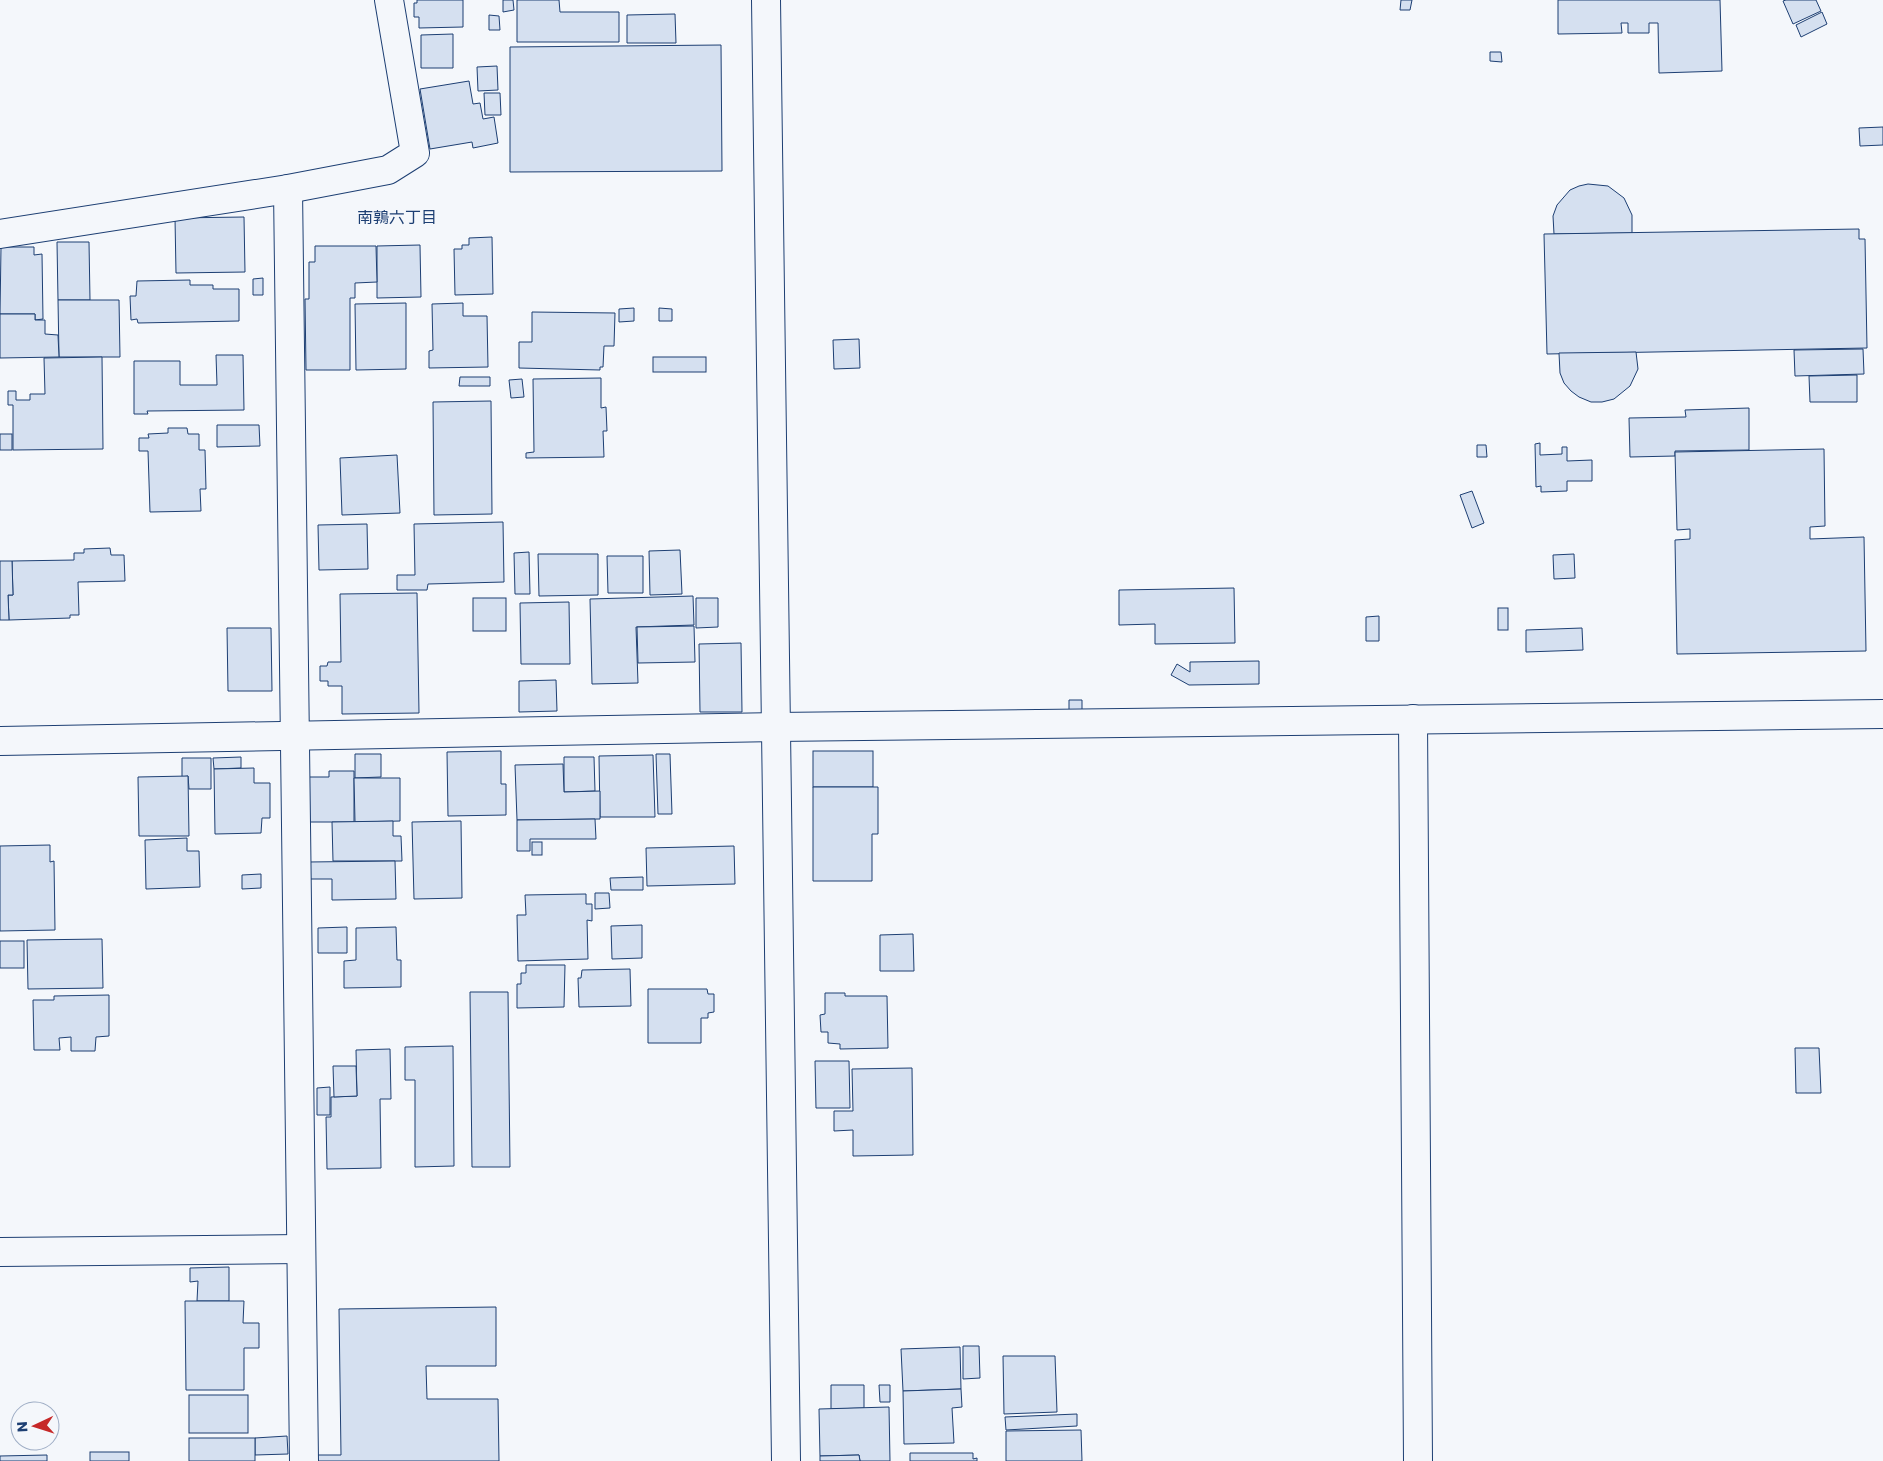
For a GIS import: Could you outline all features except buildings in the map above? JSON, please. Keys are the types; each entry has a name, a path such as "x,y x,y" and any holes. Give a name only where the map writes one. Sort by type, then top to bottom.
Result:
{"street":[{"path":"0,234 288,189 388,170 415,153 389,0"},
{"path":"766,0 786,1461"},
{"path":"288,189 304,1461"},
{"path":"0,741 775,727 1883,714"},
{"path":"1413,719 1418,1461"},
{"path":"0,1252 301,1249"}],"district":[{"name":"南鶉六丁目","path":"397,217"}]}
